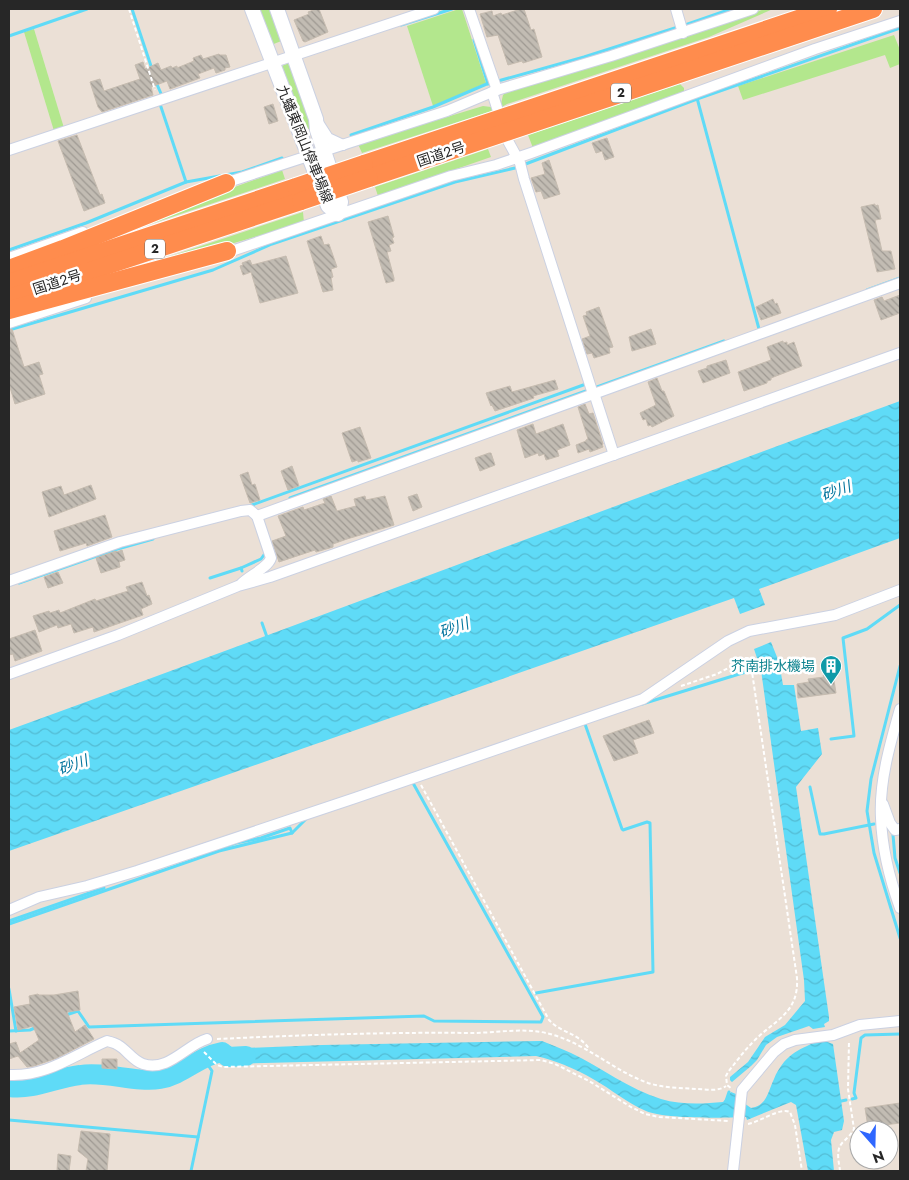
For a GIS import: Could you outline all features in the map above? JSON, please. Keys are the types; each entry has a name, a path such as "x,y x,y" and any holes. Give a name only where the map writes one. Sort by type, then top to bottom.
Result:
{"highway":[{"name":"国道2号","path":"9,298 299,194 828,9"},
{"name":"国道2号","path":"367,171 873,9"},
{"path":"9,269 226,183"},
{"name":"国道2号","path":"9,283 299,194"},
{"path":"9,310 228,252"}],"main road":[{"name":"九蟠東岡山停車場線","path":"252,9 328,206 338,214 341,202 317,130 316,119 277,9"}],"street":[{"path":"9,150 434,9"},
{"path":"469,9 495,91 498,111"},
{"path":"676,9 683,33"},
{"path":"9,258 73,236 192,189 226,183 308,157 447,111 495,91 683,33 753,9"},
{"path":"9,323 101,293 200,265 228,252 451,176 519,163 815,49 900,21"},
{"path":"316,119 328,138 343,145"},
{"path":"508,141 519,163 614,455"},
{"path":"257,516 592,392 900,283"},
{"path":"9,674 118,635 238,586 280,574 900,353"},
{"path":"9,581 130,540 250,510 257,516 271,558 267,565 247,577 238,586"},
{"path":"9,905 87,886 137,870 643,699 728,641 749,631 835,615 900,590"},
{"path":"900,710 885,772 881,798 883,840 887,863 900,908"},
{"path":"881,798 890,823 895,830 900,829"},
{"path":"9,910 39,897"},
{"path":"733,1171 741,1095 779,1048 795,1040 827,1036 860,1025 900,1021"},
{"path":"9,1076 54,1068 107,1041 117,1044 142,1064 154,1066 172,1060 199,1041 207,1039"}],"path":[{"path":"129,9 157,96"},
{"path":"676,689 717,674 730,667 739,658 748,658 751,665 797,978 796,998 784,1017 752,1042 726,1076 727,1085 741,1095"},
{"path":"420,783 549,1020 556,1028 580,1038 590,1050"},
{"path":"840,1171 838,1151 840,1144 852,1134 854,1129 848,1089 849,1035 846,1029"},
{"path":"207,1039 290,1035 548,1033 590,1050 647,1082 659,1086 717,1090 727,1085"},
{"path":"206,1053 216,1064 223,1067 541,1060 589,1081 645,1114 659,1117 738,1121 746,1125 768,1118 781,1110 786,1110 790,1112 795,1125 802,1171"}],"green space":[{"path":"257,9 272,9 284,40 271,45"},
{"path":"462,9 486,83 433,106 407,26"},
{"path":"765,9 773,9 709,37 507,104 500,108 503,95 507,91 656,46"},
{"path":"34,29 64,128 54,131 24,32"},
{"path":"894,35 900,50 900,64 890,68 885,55 743,100 738,86"},
{"path":"289,63 313,127 303,131 279,67"},
{"path":"680,84 684,88 684,91 681,93 533,148 528,135"},
{"path":"483,106 491,107 495,110 362,153 358,144"},
{"path":"488,149 491,157 378,196 375,187"},
{"path":"282,170 285,179 103,240 207,197"},
{"path":"303,212 304,223 111,278 117,274"}],"water":[{"name":"砂川","path":"900,401 900,538 759,589 765,605 740,614 734,598 9,851 9,730"},
{"path":"771,642 779,662 783,685 794,685 801,731 818,728 822,754 796,787 829,1021 824,1024 825,1027 813,1029 809,1026 777,1037 766,1045 751,1066 732,1082 730,1077 748,1062 765,1037 785,1025 805,1001 804,980 761,670 754,649"},
{"path":"542,1041 571,1053 627,1084 661,1099 692,1104 723,1102 731,1092 736,1094 738,1099 751,1108 764,1101 778,1070 792,1054 817,1042 833,1044 844,1121 842,1130 834,1132 831,1140 834,1171 808,1171 796,1105 791,1102 747,1120 746,1117 724,1118 655,1114 632,1104 580,1072 558,1062 536,1056 224,1064 220,1049 322,1045"}],"building":[{"path":"319,9 328,32 305,42 294,20"},
{"path":"524,9 531,30 534,29 542,57 508,65 498,35 487,37 480,14 492,11 493,16 501,13 502,15"},
{"path":"219,54 226,55 230,67 225,68 225,70 216,73 214,68 198,74 200,78 170,89 167,81 151,87 153,95 102,112 98,107 90,82 100,79 104,91 140,79 135,65 143,62 145,69 158,63 161,70 171,66 172,68 177,66 177,68 194,61 193,58 201,55 203,59"},
{"path":"273,104 278,121 269,124 264,107"},
{"path":"77,135 100,195 102,194 105,203 84,211 58,141"},
{"path":"607,138 614,157 605,160 602,151 596,153 592,143"},
{"path":"549,160 560,194 544,199 541,191 536,192 531,178 545,174 542,163"},
{"path":"875,204 875,206 878,205 881,219 875,220 882,251 891,251 895,269 877,272 861,207"},
{"path":"388,216 394,243 389,245 391,251 387,252 394,281 386,283 368,222"},
{"path":"321,236 324,245 329,244 337,267 331,269 333,290 323,292 307,241"},
{"path":"286,256 298,293 260,303 251,272 243,275 240,266 243,265 242,263 250,260 252,265"},
{"path":"900,295 900,313 881,320 874,300 882,297 884,301"},
{"path":"773,299 781,313 761,320 756,307"},
{"path":"599,307 613,347 609,348 610,353 594,358 592,353 587,354 582,339 590,336 583,316 587,315 586,312"},
{"path":"12,329 24,367 39,362 43,374 39,375 45,394 15,404 9,384 9,330"},
{"path":"651,329 656,344 632,351 629,337"},
{"path":"783,341 783,343 787,342 787,345 794,342 802,366 771,378 767,383 744,391 738,372 771,360 767,347"},
{"path":"726,360 730,373 703,383 698,371"},
{"path":"657,378 674,416 652,427 651,425 648,426 646,419 643,420 640,413 656,405 648,382"},
{"path":"555,380 558,389 533,396 534,398 495,411 486,393 510,386 512,392"},
{"path":"585,404 589,414 593,413 603,447 590,452 589,449 578,453 576,445 588,439 578,407"},
{"path":"533,424 536,434 563,424 570,445 557,450 559,456 546,460 544,454 539,456 538,453 525,458 517,430"},
{"path":"360,427 371,458 352,462 342,433"},
{"path":"491,453 495,465 480,471 475,458"},
{"path":"292,466 299,486 288,490 281,471"},
{"path":"248,472 252,485 255,484 260,500 250,503 240,475"},
{"path":"91,485 96,499 49,517 42,492 61,486 64,495"},
{"path":"417,494 422,507 413,511 408,497"},
{"path":"331,496 337,511 356,506 354,499 365,496 366,500 385,496 394,525 333,544 333,547 316,552 315,550 279,562 272,541 286,536 278,516 303,507 304,510 325,503 323,499"},
{"path":"105,515 112,537 87,546 86,543 60,551 54,531"},
{"path":"122,550 125,560 119,562 120,567 101,573 96,558"},
{"path":"58,572 63,583 48,588 44,577"},
{"path":"142,582 152,604 141,609 143,615 94,632 93,627 74,633 71,624 58,628 57,625 39,632 33,616 49,611 50,613 59,610 60,613 95,599 96,601 128,591 126,587"},
{"path":"35,630 42,651 15,661 13,654 9,655 9,639"},
{"path":"833,674 836,693 798,698 797,684 809,682 808,679"},
{"path":"649,720 654,733 633,740 638,753 614,761 603,736"},
{"path":"78,991 80,1010 67,1012 75,1032 85,1025 94,1039 57,1058 34,1066 27,1067 18,1056 9,1059 9,1044 16,1042 20,1053 39,1040 33,1026 18,1030 14,1007 30,1004 29,996 38,994 54,995"},
{"path":"102,1059 117,1059 117,1069 102,1068"},
{"path":"900,1103 900,1123 899,1120 867,1120 865,1108"},
{"path":"81,1131 110,1134 107,1171 86,1171 88,1159 78,1151"},
{"path":"58,1154 71,1156 69,1171 57,1171"}],"waterway":[{"path":"9,36 87,9"},
{"path":"132,9 152,69"},
{"path":"401,25 452,9"},
{"path":"685,25 731,9"},
{"path":"498,81 584,57 678,27"},
{"path":"9,330 213,270 272,244 455,182 515,168 697,99 900,28"},
{"path":"474,40 488,84"},
{"path":"156,82 162,96"},
{"path":"351,135 433,107 489,83"},
{"path":"697,98 759,329"},
{"path":"160,104 186,182"},
{"path":"9,250 86,223 186,182 242,172 282,158"},
{"path":"867,290 900,278"},
{"path":"290,498 724,341"},
{"path":"252,505 586,384"},
{"path":"19,583 114,550 153,539"},
{"path":"242,571 241,568 261,559 266,552"},
{"path":"210,578 241,568"},
{"path":"831,739 854,736 843,638 867,629 900,605"},
{"path":"262,623 268,640"},
{"path":"900,666 871,779 867,811 874,853 900,938"},
{"path":"642,704 749,671"},
{"path":"536,993 653,972 650,823 647,822 622,829 585,724"},
{"path":"66,1015 78,1011 89,1027 424,1016 434,1021 541,1022 543,1017 413,783"},
{"path":"810,787 820,834 874,824"},
{"path":"9,924 219,851 292,833 307,818"},
{"path":"198,856 290,828 292,833"},
{"path":"893,835 895,858 900,873"},
{"path":"9,921 104,888"},
{"path":"9,989 16,1031"},
{"path":"9,1031 30,1030 37,1027"},
{"path":"852,1099 856,1098 854,1093 861,1038 865,1035 900,1034"},
{"path":"9,1087 28,1087 71,1076 90,1074 141,1080 160,1079 176,1074 214,1054 222,1052 228,1057 246,1056"},
{"path":"191,1171 212,1071 204,1059"},
{"path":"726,1101 729,1092"},
{"path":"837,1102 846,1100"},
{"path":"9,1120 198,1137"}],"place":[{"name":"芥南排水機場","path":"831,685"}]}
